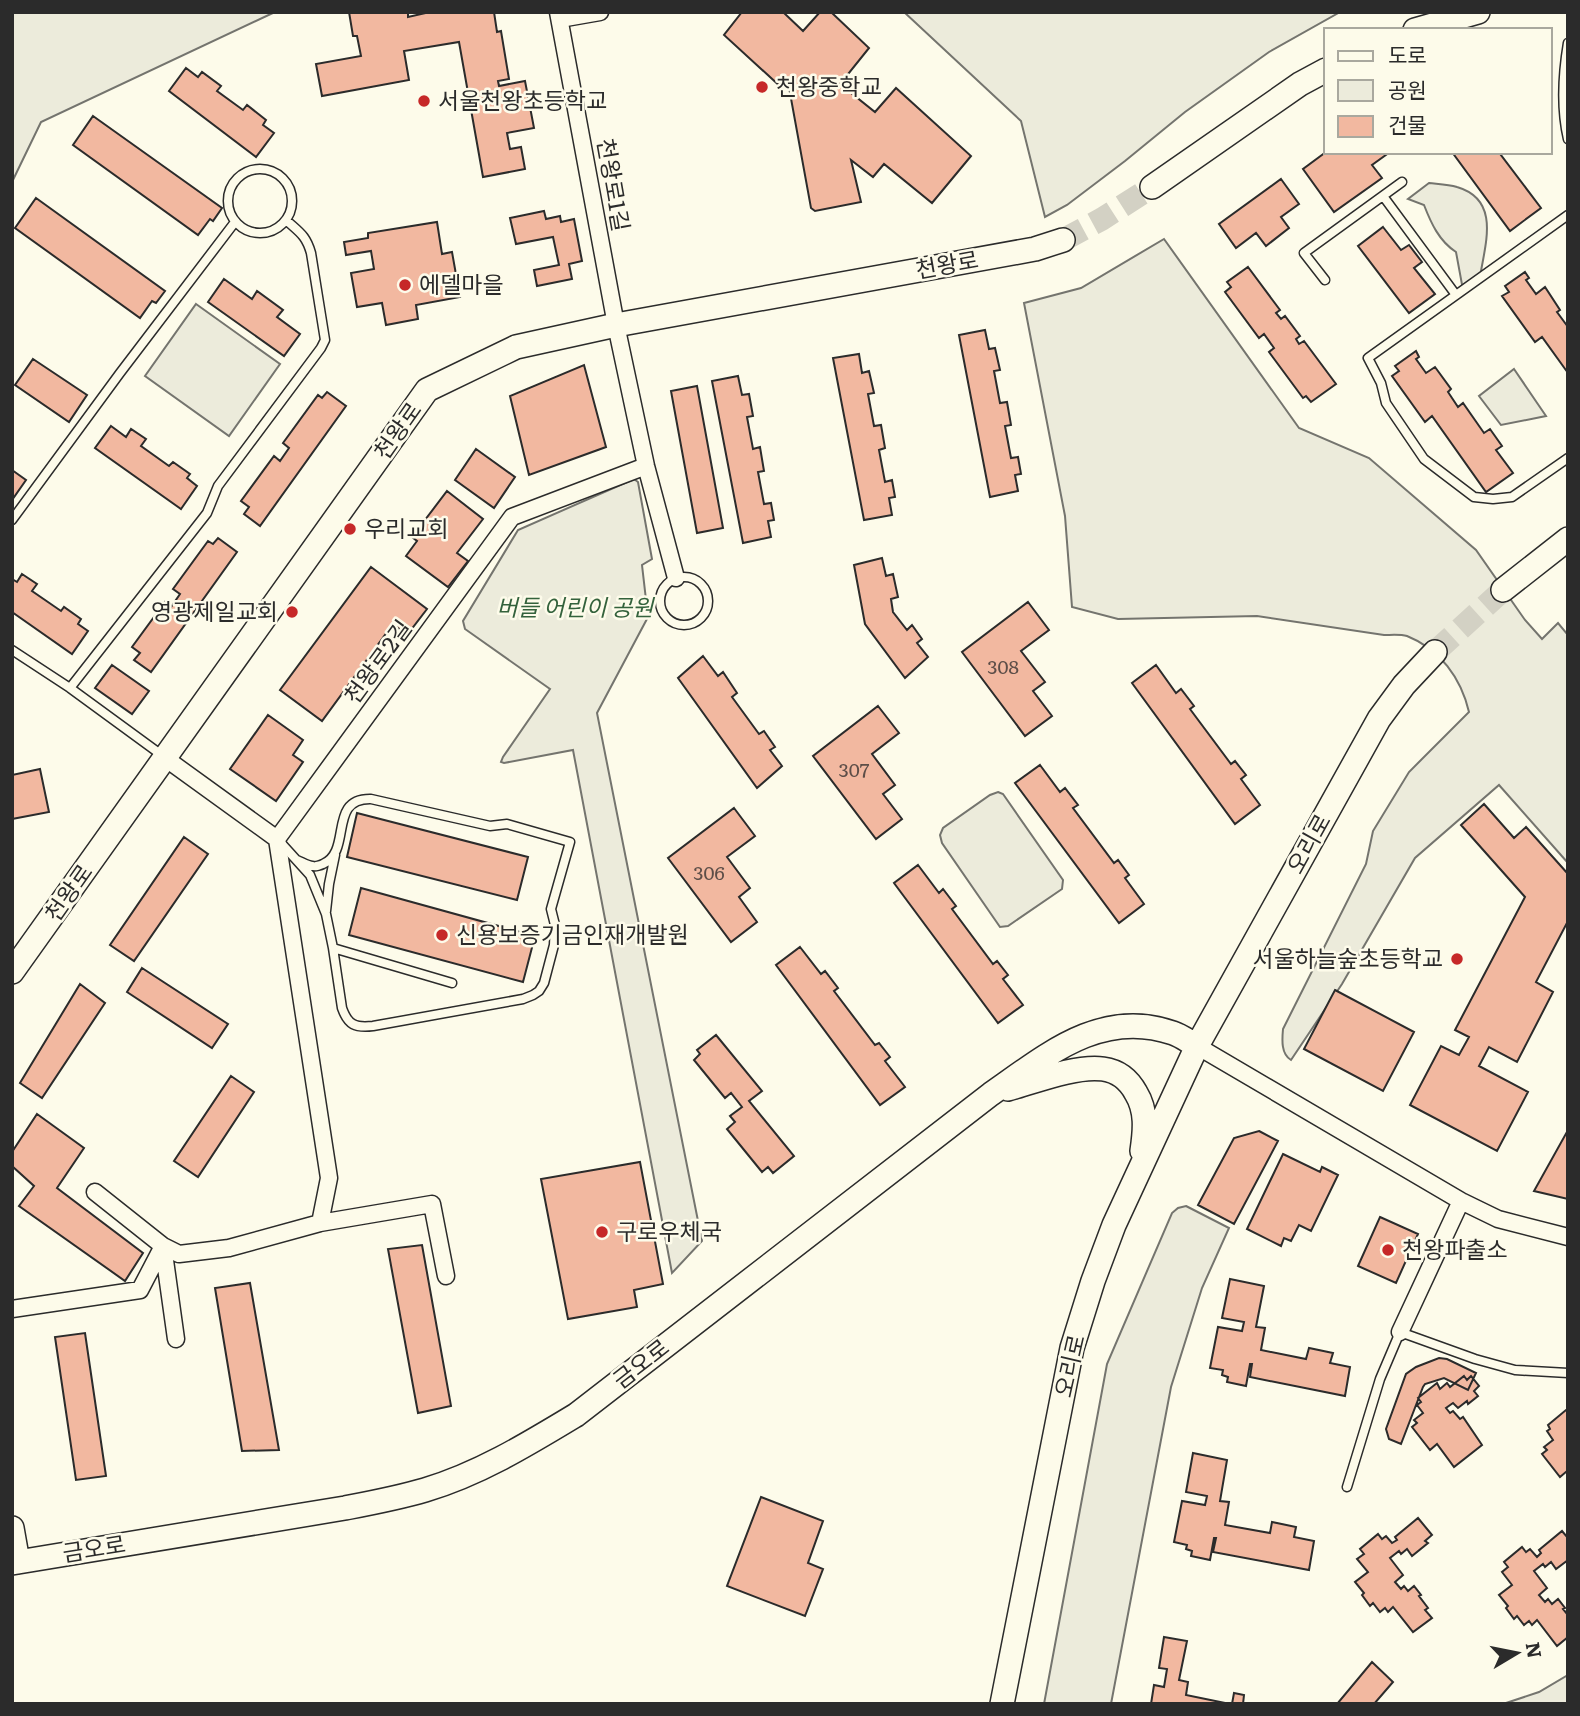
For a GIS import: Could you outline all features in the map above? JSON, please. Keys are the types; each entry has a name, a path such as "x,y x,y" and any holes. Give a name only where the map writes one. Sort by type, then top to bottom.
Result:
{"main road":[{"path":"1423,28 1478,12"},
{"path":"1152,187 1300,84 1324,71"},
{"name":"천왕로","path":"12,972 427,390 516,347 616,325 1035,249 1063,240"},
{"path":"1503,590 1568,539"},
{"name":"오리로","path":"1002,1704 1072,1348 1114,1225 1197,1046 1379,719 1404,685 1434,652"},
{"name":"금오로","path":"15,1562 389,1500 426,1490 499,1460 576,1415 991,1094 1050,1053 1090,1032 1112,1027 1157,1029 1176,1034 1197,1046"},
{"path":"991,1094 1070,1072 1103,1069 1117,1073 1131,1084 1144,1113 1145,1129 1139,1167"},
{"path":"12,1528 15,1562"}],"street":[{"path":"559,16 600,12"},
{"name":"천왕로1길","path":"559,16 616,325"},
{"path":"616,325 646,466 676,578"},
{"name":"천왕로2길","path":"277,839 512,517 646,466"},
{"path":"165,758 277,839 329,1178 320,1223"},
{"path":"1197,1046 1461,1201 1497,1219 1568,1237"},
{"path":"95,1192 163,1246 179,1254 229,1248 320,1223 432,1204 446,1276"},
{"path":"1399,1332 1461,1201"},
{"path":"12,1309 141,1290 163,1246"},
{"path":"163,1246 176,1339"}],"lane":[{"path":"1568,43 1564,102 1568,139"},
{"path":"253,169 275,172 290,188 291,210 286,220 270,232 261,233 251,232 235,222 227,201 234,181 242,173 253,169"},
{"path":"1325,280 1304,253 1402,182"},
{"path":"1382,196 1456,295"},
{"path":"1568,215 1368,358 1381,383 1386,403 1424,459 1474,497 1512,497 1568,458"},
{"path":"70,688 207,513 218,485 325,340 311,253 304,235 286,220"},
{"path":"12,520 235,222"},
{"path":"685,577 699,583 708,597 705,612 700,619 687,625 679,625 666,617 660,603 663,588 676,578 685,577"},
{"path":"12,650 70,688 165,758"},
{"path":"277,839 310,875 326,914 342,1008 350,1023 356,1026 373,1026 523,999 539,990 544,983 554,944 555,925 551,909 570,842 507,824 490,826 371,799 357,801 347,810 343,820 329,884 326,914"},
{"path":"297,860 312,866 321,865 334,856 337,849"},
{"path":"333,948 452,983"},
{"path":"1346,1487 1380,1379 1399,1332 1475,1359 1516,1370 1568,1373"}],"green space":[{"path":"12,12 275,12 41,122 12,182"},
{"path":"904,12 1340,12 1269,52 1185,112 1067,205 1045,217 1021,121"},
{"path":"1429,183 1454,186 1471,193 1485,212 1487,237 1480,277 1463,290 1456,252 1440,237 1424,205 1408,199"},
{"path":"1164,239 1299,428 1369,458 1476,550 1525,620 1542,639 1558,623 1568,635 1568,863 1499,785 1415,858 1342,984 1291,1060 1284,1050 1283,1029 1366,864 1373,831 1409,772 1469,712 1461,688 1447,666 1429,649 1407,636 1257,616 1118,619 1072,607 1065,516 1024,303 1081,288"},
{"path":"196,304 280,364 229,436 145,376"},
{"path":"1514,369 1546,416 1501,425 1479,396"},
{"name":"버들 어린이 공원","path":"634,479 638,482 652,559 642,565 648,617 597,713 702,1241 672,1273 573,750 501,762 550,689 465,629 463,621 518,530"},
{"path":"998,792 1003,794 1063,880 1062,889 1008,926 1000,927 942,843 940,835 943,828"},
{"path":"1186,1206 1229,1228 1202,1288 1171,1387 1111,1704 1044,1704 1107,1364 1172,1213"},
{"path":"1568,1675 1568,1704 1503,1704 1539,1692"}],"building":[{"path":"349,12 408,12 408,17 430,12 494,12 497,32 501,31 509,79 498,81 499,86 525,81 534,128 507,133 510,149 521,147 525,169 483,177 459,42 404,51 409,80 322,96 316,64 361,56 357,36 353,36"},
{"path":"742,12 783,12 803,31 820,12 831,12 869,48 840,84 875,112 896,88 971,156 932,203 884,164 873,177 851,160 861,202 815,211 811,208 788,82 782,88 724,35"},
{"path":"186,68 198,77 202,72 221,86 217,91 243,110 247,105 266,120 263,125 274,133 256,157 169,91"},
{"path":"93,116 222,208 213,221 210,219 198,235 73,145"},
{"path":"1324,153 1387,154 1372,165 1382,178 1334,212 1303,169"},
{"path":"1453,154 1502,154 1541,208 1510,231"},
{"path":"1281,179 1299,204 1281,217 1289,228 1266,246 1256,233 1236,248 1219,224"},
{"path":"36,198 165,291 156,303 152,301 140,318 15,228"},
{"path":"544,211 546,219 560,216 561,222 574,219 582,261 569,264 572,279 537,286 534,270 559,265 553,237 516,244 510,218"},
{"name":"에델마을","path":"437,222 442,254 452,252 460,297 416,305 418,319 386,325 382,303 357,307 351,273 374,269 371,251 346,255 344,242 368,238 368,233"},
{"path":"1383,227 1401,250 1409,245 1422,262 1414,268 1435,294 1409,313 1358,246"},
{"path":"1248,267 1280,310 1276,313 1281,319 1285,316 1300,336 1296,339 1299,344 1304,341 1336,384 1311,402 1306,396 1303,398 1269,352 1274,348 1264,334 1259,338 1225,292 1231,287 1227,282"},
{"path":"1525,272 1529,278 1526,280 1536,294 1545,287 1568,327 1568,373 1542,337 1535,342 1502,296 1509,292 1505,286"},
{"path":"224,279 252,299 257,291 283,310 277,317 300,334 284,356 208,302"},
{"path":"985,330 989,349 995,348 1000,370 994,371 1000,403 1007,402 1011,425 1005,426 1011,458 1018,457 1021,474 1015,475 1018,491 990,497 959,335"},
{"path":"1416,351 1419,357 1416,359 1426,373 1435,367 1451,389 1448,392 1458,407 1463,403 1484,433 1490,429 1502,446 1496,450 1513,473 1486,492 1432,416 1425,422 1392,376 1399,371 1395,366"},
{"path":"859,354 862,373 869,371 874,393 868,394 874,426 881,425 885,448 879,450 885,482 892,480 895,497 889,498 892,515 864,520 833,358"},
{"path":"33,359 87,395 69,422 15,385"},
{"path":"584,365 606,447 529,475 510,396"},
{"path":"738,376 742,395 749,394 753,416 747,417 753,449 760,447 764,471 758,472 764,504 771,503 774,520 768,521 771,537 743,543 712,381"},
{"path":"697,386 723,528 697,533 671,391"},
{"path":"327,392 346,406 260,526 244,514 249,507 241,501 274,456 280,461 289,448 283,443 318,395 322,398"},
{"path":"111,426 126,437 131,429 146,439 141,446 169,466 173,462 190,474 187,478 197,486 181,509 95,448"},
{"path":"476,449 515,477 494,508 455,480"},
{"path":"12,470 26,480 12,500"},
{"path":"447,491 483,519 457,553 468,561 448,587 406,556 417,541 412,537"},
{"path":"218,538 237,552 151,672 134,660 140,653 132,647 165,602 171,607 180,594 173,589 208,541 213,544"},
{"path":"882,558 886,576 893,574 898,597 891,599 893,612 907,630 912,625 922,639 917,643 928,657 905,678 865,624 854,565"},
{"path":"371,567 427,609 407,635 393,624 322,721 280,690"},
{"path":"22,574 37,584 32,591 61,611 64,607 81,619 78,624 88,631 72,654 12,612 12,579 17,582"},
{"path":"1028,602 1049,630 1021,651 1045,682 1033,691 1052,716 1025,736 962,652"},
{"path":"703,656 718,676 723,672 737,693 732,697 759,734 764,731 775,747 770,750 782,766 757,788 678,678"},
{"path":"112,665 149,691 132,714 95,688"},
{"path":"1156,665 1176,693 1181,689 1194,706 1190,709 1231,764 1235,761 1246,775 1241,779 1260,805 1235,824 1132,683"},
{"path":"878,706 899,733 872,754 895,785 883,794 902,819 876,839 813,756"},
{"path":"268,715 303,740 293,755 303,762 276,801 230,769"},
{"path":"1040,765 1060,792 1065,788 1078,805 1073,808 1114,863 1118,860 1129,875 1125,878 1144,904 1119,923 1015,783"},
{"path":"40,769 49,812 12,819 12,775"},
{"path":"1484,804 1514,838 1526,827 1568,874 1568,921 1536,982 1553,992 1517,1062 1489,1047 1479,1066 1528,1092 1497,1151 1410,1105 1441,1046 1459,1055 1469,1037 1455,1030 1525,897 1461,825"},
{"path":"734,808 755,836 727,857 750,888 739,897 757,922 731,942 668,858"},
{"path":"357,813 528,857 517,900 347,857"},
{"path":"184,837 208,854 134,961 110,945"},
{"path":"918,865 939,893 943,889 956,906 952,909 993,964 997,961 1008,975 1003,979 1023,1005 998,1023 894,883"},
{"name":"신용보증기금인재개발원","path":"361,888 535,936 523,982 349,935"},
{"path":"800,947 821,974 825,971 838,988 834,991 875,1045 879,1043 890,1057 885,1061 905,1087 880,1105 776,965"},
{"path":"142,968 228,1024 212,1048 127,992"},
{"path":"80,984 105,1003 42,1098 20,1083"},
{"path":"1335,990 1414,1032 1383,1091 1304,1049"},
{"path":"716,1035 762,1091 749,1101 794,1156 773,1173 768,1167 762,1172 727,1129 735,1122 730,1116 742,1107 731,1093 725,1098 694,1060 700,1054 697,1050"},
{"path":"231,1076 254,1092 198,1177 174,1161"},
{"path":"37,1114 84,1148 57,1188 143,1253 125,1281 19,1206 34,1186 12,1166 12,1152"},
{"path":"1568,1130 1568,1199 1534,1191"},
{"path":"1259,1131 1278,1141 1234,1224 1198,1205 1234,1138"},
{"path":"1283,1154 1320,1172 1322,1167 1338,1175 1311,1231 1299,1225 1291,1241 1284,1238 1281,1246 1247,1229"},
{"name":"구로우체국","path":"640,1162 663,1284 634,1290 637,1307 568,1319 541,1179"},
{"name":"천왕파출소","path":"1380,1217 1418,1234 1396,1283 1358,1266"},
{"path":"422,1245 451,1406 418,1413 388,1249"},
{"path":"1230,1279 1264,1286 1256,1327 1265,1328 1261,1350 1306,1359 1309,1348 1333,1353 1330,1363 1350,1367 1345,1396 1250,1377 1252,1364 1246,1386 1227,1382 1228,1377 1222,1375 1223,1370 1210,1368 1218,1327 1242,1331 1244,1322 1222,1318"},
{"path":"250,1283 279,1450 242,1451 215,1288"},
{"path":"85,1333 106,1476 76,1480 55,1337"},
{"path":"1439,1358 1476,1373 1468,1390 1444,1378 1425,1384 1401,1444 1389,1439 1386,1429 1406,1374"},
{"path":"1464,1376 1467,1380 1471,1376 1479,1386 1474,1391 1478,1396 1458,1408 1453,1403 1446,1408 1460,1419 1463,1417 1482,1445 1454,1467 1437,1444 1430,1450 1412,1427 1417,1423 1414,1420 1423,1413 1417,1405 1421,1402 1418,1398 1437,1383 1440,1389 1447,1383 1450,1387"},
{"path":"1566,1410 1568,1472 1560,1477 1542,1454 1547,1450 1544,1447 1553,1440 1547,1431 1550,1429 1548,1425"},
{"path":"1193,1453 1227,1460 1220,1501 1229,1502 1225,1525 1270,1533 1272,1522 1296,1527 1294,1537 1314,1541 1309,1570 1213,1552 1216,1538 1210,1560 1191,1556 1192,1551 1186,1549 1187,1545 1174,1542 1182,1501 1205,1505 1207,1496 1186,1492"},
{"path":"761,1497 823,1521 808,1563 823,1569 805,1616 727,1586"},
{"path":"1418,1518 1432,1535 1425,1541 1428,1543 1412,1556 1407,1549 1390,1558 1403,1575 1395,1582 1401,1589 1404,1586 1408,1591 1414,1586 1428,1608 1425,1610 1432,1618 1413,1632 1393,1607 1388,1612 1385,1608 1380,1612 1373,1603 1370,1606 1355,1582 1368,1572 1357,1559 1364,1554 1360,1549 1378,1534 1382,1539 1386,1536 1392,1543 1397,1540 1395,1537"},
{"path":"1562,1531 1568,1538 1568,1560 1556,1569 1551,1562 1534,1571 1547,1588 1539,1595 1545,1602 1548,1599 1552,1604 1558,1599 1568,1615 1568,1637 1557,1646 1537,1620 1532,1625 1529,1621 1524,1625 1517,1616 1514,1619 1499,1595 1512,1585 1502,1572 1508,1567 1504,1562 1522,1547 1526,1552 1530,1549 1537,1557 1541,1553 1539,1550"},
{"path":"1164,1637 1187,1641 1179,1680 1188,1682 1186,1695 1230,1704 1151,1704 1154,1685 1164,1687 1167,1669 1159,1668"},
{"path":"1372,1662 1393,1682 1374,1704 1337,1704"},
{"path":"1234,1693 1244,1695 1243,1704 1232,1704"}],"tunnel":[{"path":"1063,240 1152,187"},
{"path":"1435,652 1503,590"}],"place":[{"name":"천왕중학교","path":"762,87"},
{"name":"서울천왕초등학교","path":"424,101"},
{"name":"에델마을","path":"405,285"},
{"name":"우리교회","path":"350,529"},
{"name":"영광제일교회","path":"292,612"},
{"name":"신용보증기금인재개발원","path":"442,935"},
{"name":"서울하늘숲초등학교","path":"1457,959"},
{"name":"구로우체국","path":"602,1232"},
{"name":"천왕파출소","path":"1388,1250"}]}
